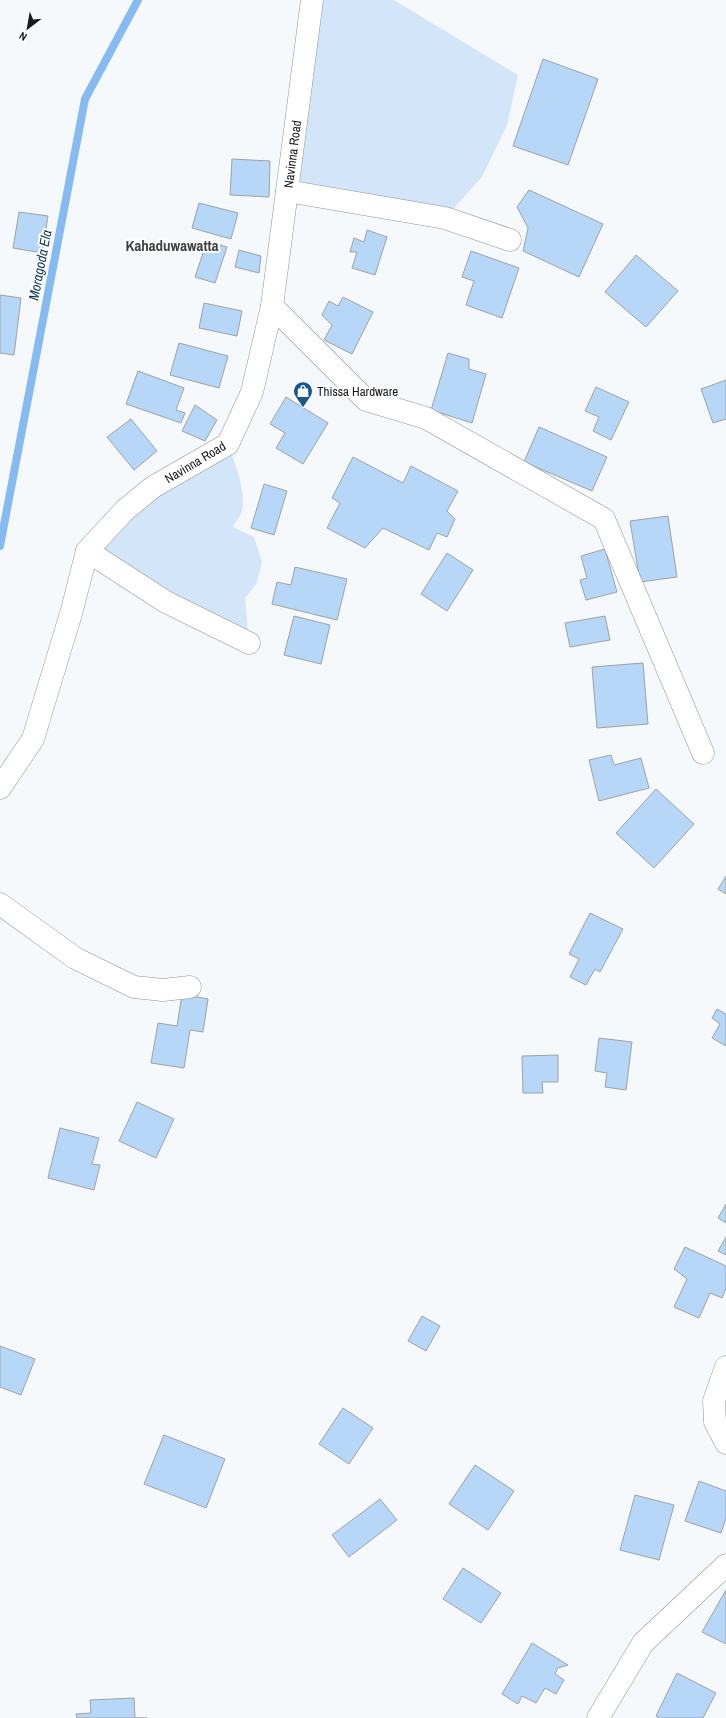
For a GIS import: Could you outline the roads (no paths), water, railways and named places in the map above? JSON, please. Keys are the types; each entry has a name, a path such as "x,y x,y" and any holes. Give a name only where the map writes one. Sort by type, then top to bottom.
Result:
{"street":[{"name":"Navinna Road","path":"0,788 33,739 72,610 87,552 125,510 153,487 228,444 252,392 272,306 312,0"},
{"path":"287,190 445,218 510,240"},
{"path":"272,306 366,400 426,418 604,519 703,753"},
{"path":"87,552 166,602 249,642"},
{"path":"0,904 75,958 134,987 163,990 190,987"},
{"path":"726,1367 714,1401 715,1422 726,1443"},
{"path":"598,1718 643,1643 726,1564"}],"waterway":[{"name":"Moragoda Ela","path":"0,546 85,99 138,0"}],"place":[{"name":"Thissa Hardware","path":"303,408"}],"district":[{"name":"Kahaduwawatta","path":"172,246"}]}
